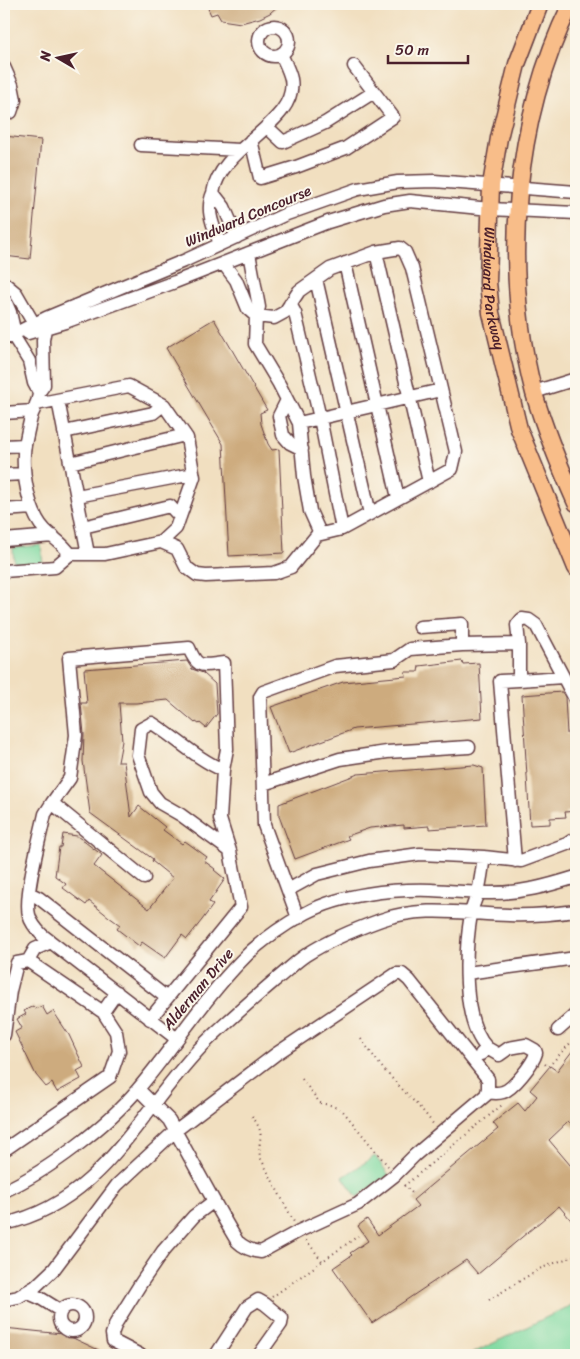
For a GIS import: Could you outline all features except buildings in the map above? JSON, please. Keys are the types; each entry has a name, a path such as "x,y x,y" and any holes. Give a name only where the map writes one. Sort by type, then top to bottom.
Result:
{"main road":[{"name":"Windward Parkway","path":"540,4 524,41 510,86 491,185 488,282 491,313 519,429 576,568"},
{"name":"Windward Parkway","path":"571,4 562,22 536,98 527,135 517,211 517,274 523,334 534,392 556,458 576,503"}],"street":[{"path":"562,22 576,13"},
{"path":"220,244 209,211 209,202 217,178 240,150 267,126 288,103 291,79 281,54"},
{"path":"251,140 260,178 296,168 338,151 364,137 393,117 354,66"},
{"path":"4,67 12,85 15,100 12,112 4,113"},
{"path":"267,126 283,142 325,122 374,92"},
{"path":"141,145 240,150"},
{"name":"Windward Concourse","path":"9,338 284,215 358,189 398,182 434,180 576,192"},
{"path":"213,193 224,207 237,237"},
{"name":"Windward Concourse","path":"39,326 120,302 328,222 384,205 410,201 517,211 576,213"},
{"path":"222,263 236,280 248,309 256,316 274,318 285,312 299,291 330,269 345,263 376,252 400,248 405,252 412,268 456,452 452,469 342,529 317,535"},
{"path":"376,252 429,482"},
{"path":"161,542 177,550 186,567 197,575 274,573 290,567 319,531 310,511 299,423 255,344 256,316 259,307 249,253"},
{"path":"345,263 398,498"},
{"path":"316,279 370,514"},
{"path":"4,283 16,293 39,326 43,340 44,385 36,402 25,445 24,474 32,508 44,530 63,544 70,554"},
{"path":"4,298 10,312 9,338 28,361 34,383 36,402"},
{"path":"290,304 294,313 320,418 342,529"},
{"path":"534,392 576,379"},
{"path":"4,413 36,402 58,400 130,386 163,405 185,435 194,477 176,528 161,542 105,554 70,554 55,567 4,571"},
{"path":"299,423 441,390"},
{"path":"58,400 88,554"},
{"path":"287,400 279,416 283,435 290,443 302,448"},
{"path":"64,432 153,413 163,405"},
{"path":"70,463 185,435"},
{"path":"4,446 25,445"},
{"path":"4,475 24,474"},
{"path":"77,496 193,474"},
{"path":"83,527 170,506 180,517"},
{"path":"4,510 32,508"},
{"path":"4,540 54,536"},
{"path":"519,680 517,625 522,620 529,620 536,625 576,701"},
{"path":"420,626 462,624 462,645"},
{"path":"298,918 264,825 260,698 263,692 334,666 394,660 410,649 462,645 519,644"},
{"path":"150,1019 241,907 230,852 220,818 223,770 228,749 224,663 199,664 194,661 189,648 70,658 76,735 70,778 45,814 29,893 29,914 34,926 51,942 117,992 150,1019 177,1039"},
{"path":"515,861 500,681 564,677"},
{"path":"223,770 207,763 152,723 141,729 138,755 150,792 160,803 181,815 230,852"},
{"path":"263,784 340,759 387,752 469,748"},
{"path":"52,803 144,878"},
{"path":"288,890 318,874 369,861 420,854 521,861 567,844 576,838"},
{"path":"484,857 478,893 471,912 467,973 467,998 471,1014 482,1042 487,1048 499,1055 509,1048 526,1045 535,1050 536,1053 527,1069 509,1090 496,1094 487,1092"},
{"name":"Alderman Drive","path":"4,1191 64,1155 113,1115 138,1089 240,962 279,929 298,918 329,903 353,896 429,890 493,893 538,889 576,877"},
{"path":"29,893 39,898 101,945 167,998"},
{"path":"4,1224 45,1209 78,1189 100,1171 122,1147 154,1104 204,1044 306,955 348,932 384,919 422,912 471,912 539,916 576,912"},
{"path":"28,961 35,949 51,942"},
{"path":"467,973 576,958"},
{"path":"4,1035 10,991 17,963 28,961 103,1012 116,1032 119,1051 110,1077 4,1150"},
{"path":"4,1300 18,1296 35,1287 54,1269 117,1185 174,1131 276,1054 396,974 402,974 409,980 488,1079 486,1095 395,1175 358,1204 299,1231 261,1252 254,1252 237,1241 174,1131 169,1120 138,1089"},
{"path":"103,1012 117,992"},
{"path":"558,1030 576,1014"},
{"path":"474,1060 487,1048"},
{"path":"140,1355 113,1340 112,1334 116,1323 163,1252 194,1216 214,1201"},
{"path":"26,1292 62,1311"},
{"path":"216,1355 247,1307 258,1300 282,1318 281,1324 258,1355"}],"path":[{"path":"543,1062 548,1067 576,1037"},
{"path":"361,1039 384,1070 424,1112 440,1134"},
{"path":"302,1079 320,1103 342,1110 412,1194"},
{"path":"404,1186 507,1100"},
{"path":"252,1116 260,1127 262,1138 259,1149 260,1157 266,1172 299,1231 323,1262"},
{"path":"265,1304 358,1236"},
{"path":"489,1300 539,1269 576,1255"}],"green space":[{"path":"41,545 43,565 14,566 13,548"},
{"path":"375,1156 389,1175 357,1197 343,1177"},
{"path":"576,1303 576,1355 469,1355"}]}
